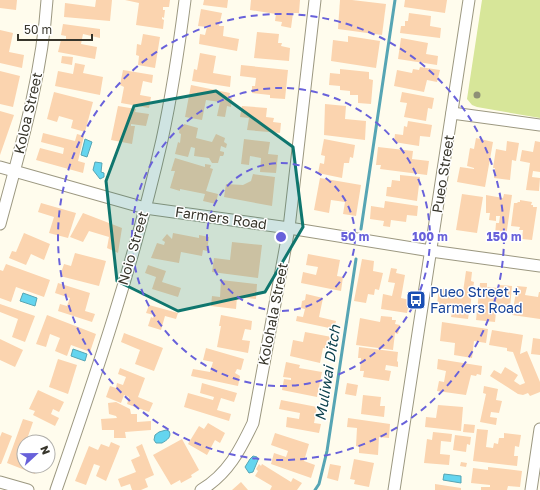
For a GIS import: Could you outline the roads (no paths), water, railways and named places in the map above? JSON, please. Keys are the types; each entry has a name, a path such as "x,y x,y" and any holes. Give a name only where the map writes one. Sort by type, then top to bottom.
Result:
{"street":[{"name":"Koloa Street","path":"0,224 33,100 45,30 47,0"},
{"name":"Noio Street","path":"56,490 101,359 145,208 162,140 173,84 185,0"},
{"name":"Kolohala Street","path":"202,490 214,482 238,453 252,423 289,228 315,0"},
{"name":"Pueo Street","path":"394,490 469,0"},
{"path":"452,113 540,125"},
{"name":"Farmers Road","path":"0,167 145,208 540,266"},
{"path":"531,490 540,429"},
{"path":"0,482 28,490"}],"water":[{"path":"85,139 92,142 87,157 81,155"},
{"path":"95,162 102,163 101,172 104,173 104,177 100,179 93,170"},
{"path":"23,293 37,298 35,306 20,301"},
{"path":"73,349 87,354 85,361 71,356"},
{"path":"166,430 169,431 170,435 166,441 156,443 154,440 155,435"},
{"path":"253,456 257,457 258,460 253,472 249,473 245,467"},
{"path":"444,474 461,476 461,483 443,480"}],"waterway":[{"name":"Muliwai Ditch","path":"361,229 395,0"},
{"name":"Muliwai Ditch","path":"315,490 319,484 327,451 356,259"}],"place":[{"name":"Pueo Street + Farmers Road","path":"416,300"}]}
